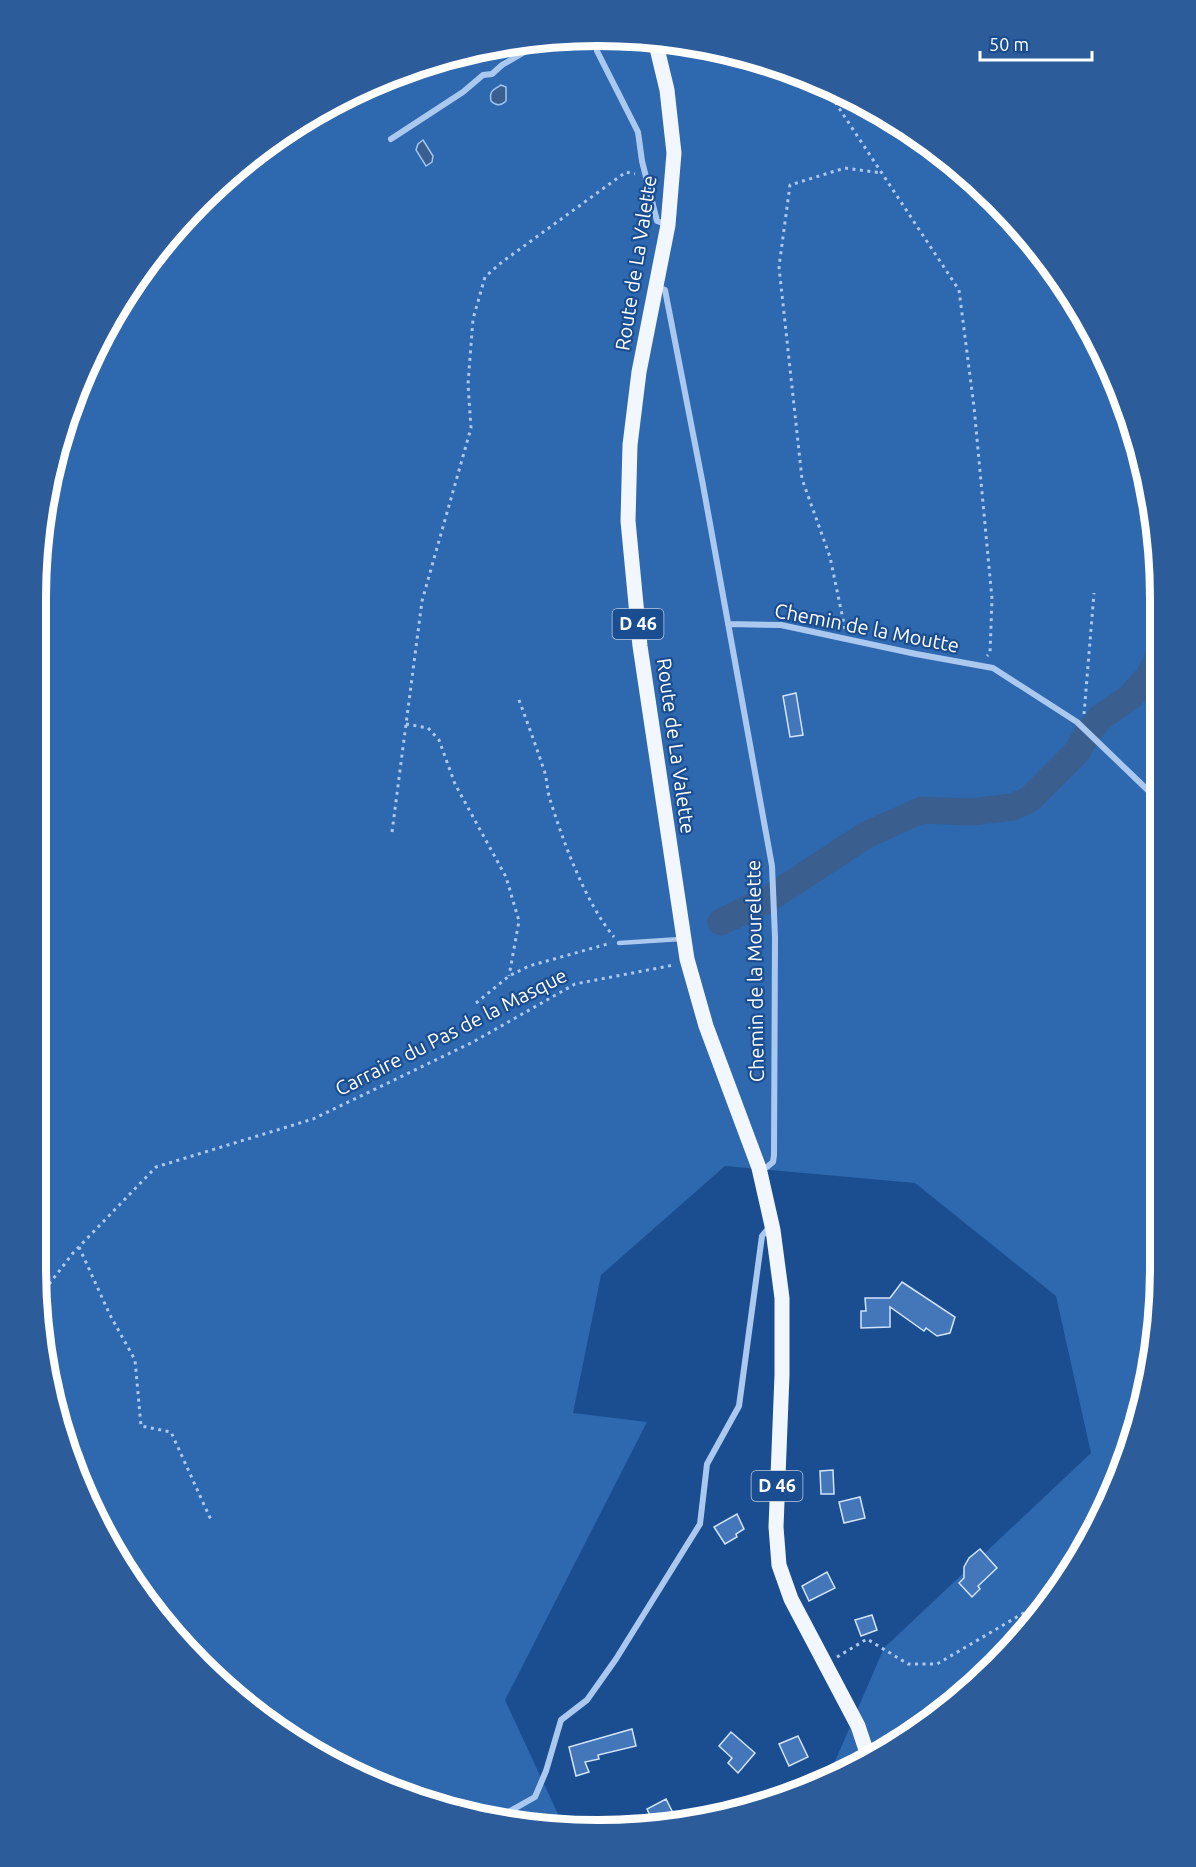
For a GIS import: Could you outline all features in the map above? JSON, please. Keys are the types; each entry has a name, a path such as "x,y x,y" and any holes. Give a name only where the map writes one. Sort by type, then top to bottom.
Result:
{"main road":[{"name":"Route de La Valette","path":"657,50 667,90 674,153 668,225 639,372 630,445 628,521 640,646 687,959 706,1026 759,1168 773,1230"},
{"name":"D 46","path":"773,1230 782,1298 782,1375 776,1527 779,1565 790,1599 858,1726 866,1751"}],"street":[{"path":"597,46 597,51 638,132 657,221 668,225"},
{"path":"390,139 463,92 483,75 492,74 502,65 527,51"},
{"path":"657,286 665,290 728,624"},
{"name":"Chemin de la Moutte","path":"728,624 781,625 993,668 1083,728 1150,793"},
{"name":"Chemin de la Mourelette","path":"728,624 772,866 775,937 774,1155 773,1162 767,1167 759,1168"},
{"path":"507,1813 535,1797 546,1771 561,1720 587,1700 700,1524 707,1464 739,1406 762,1236 766,1231 773,1230"}],"lane":[{"path":"619,943 683,939"}],"path":[{"path":"833,99 959,290 975,407 992,599 990,653 976,665"},
{"path":"847,639 830,556 802,479 779,267 790,185 845,168 882,173"},
{"path":"392,832 422,601 471,428 468,384 473,319 485,277 502,262 626,172 646,175"},
{"path":"1083,728 1094,592"},
{"path":"519,700 546,776 555,815 582,881 604,924 619,943"},
{"path":"406,724 428,728 439,740 455,784 506,877 519,921 509,976"},
{"path":"476,1003 509,976 529,966 607,943 619,943"},
{"name":"Carraire du Pas de la Masque","path":"47,1287 79,1247 156,1167 313,1119 473,1042 575,984 670,967 687,959"},
{"path":"79,1247 110,1315 135,1360 141,1426 171,1432 211,1520"},
{"path":"825,1665 867,1639 908,1664 937,1664 1035,1606"}],"shaded area":[{"path":"598,46 670,51 741,65 809,88 874,120 934,160 988,208 1036,262 1076,322 1108,387 1131,455 1139,490 1145,526 1150,598 1150,1269 1145,1341 1131,1412 1108,1480 1076,1545 1036,1605 988,1659 934,1707 874,1747 832,1769 884,1648 1091,1453 1056,1296 915,1183 725,1166 601,1275 573,1413 647,1422 505,1700 560,1819 526,1816 455,1802 387,1779 322,1747 262,1707 208,1659 160,1605 120,1545 88,1480 65,1412 57,1377 51,1341 46,1269 46,598 51,526 65,455 76,421 88,387 120,322 160,262 183,234 234,183 262,160 322,120 354,103 387,88 455,65 526,51 562,48"},
{"path":"501,85 506,87 506,101 497,105 491,101 491,93"},
{"path":"423,140 433,156 432,162 426,166 416,150 418,144"}],"building":[{"path":"796,693 803,735 790,737 783,696"},
{"path":"902,1282 955,1317 950,1333 937,1336 926,1328 924,1331 890,1307 890,1327 861,1328 861,1311 866,1311 865,1298 890,1298"},
{"path":"833,1470 834,1494 821,1494 820,1471"},
{"path":"860,1497 865,1518 844,1523 839,1502"},
{"path":"737,1514 744,1529 736,1534 737,1537 725,1544 714,1527"},
{"path":"980,1549 997,1568 978,1586 980,1589 972,1597 959,1583 964,1578 964,1567 969,1558"},
{"path":"827,1572 835,1588 809,1601 802,1586"},
{"path":"872,1615 877,1630 861,1636 855,1620"},
{"path":"632,1729 636,1746 598,1755 599,1759 585,1762 589,1772 576,1776 569,1747"},
{"path":"731,1732 755,1753 738,1773 728,1763 732,1758 719,1746"},
{"path":"798,1736 808,1757 789,1766 779,1744"},
{"path":"666,1799 674,1815 651,1818 647,1809"}],"waterway":[{"path":"776,894 866,835 922,810 971,812 1013,807 1030,799 1077,752 1088,732 1100,718 1130,697 1150,674"},
{"path":"721,922 770,898"}]}
